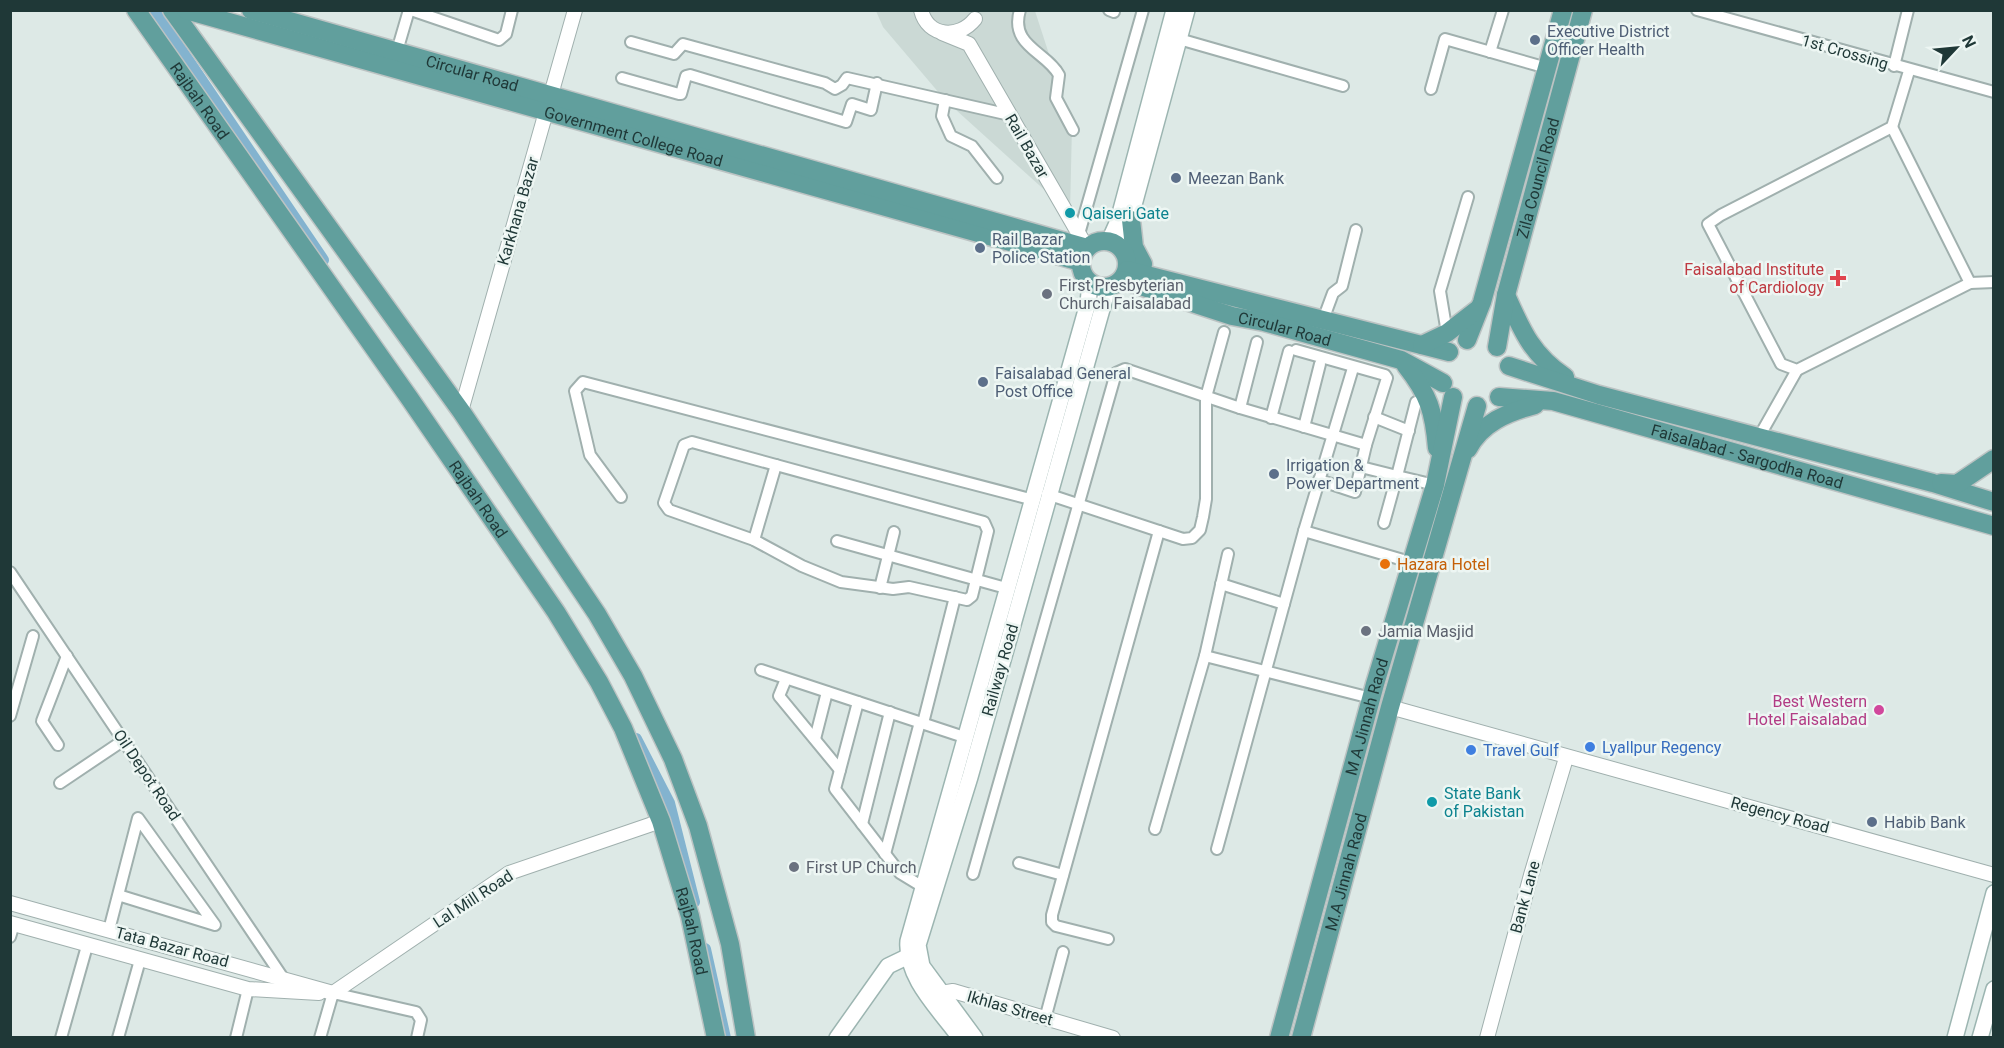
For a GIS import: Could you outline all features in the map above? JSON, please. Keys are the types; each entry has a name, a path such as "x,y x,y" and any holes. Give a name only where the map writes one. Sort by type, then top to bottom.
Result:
{"main road":[{"name":"Rajbah Road","path":"136,10 410,399 556,612 599,682 623,728 661,821 692,916 716,1038"},
{"name":"Rajbah Road","path":"172,10 197,43 274,159 461,411 597,614 633,676 673,759 698,826 719,908 746,1038"},
{"name":"Government College Road","path":"186,10 549,103 1082,248"},
{"name":"Circular Road","path":"251,10 397,51 549,103"},
{"path":"1116,245 1094,243 1082,248 1085,277 1112,280 1128,262 1116,245 1118,221 1174,10"},
{"path":"1116,245 1131,220 1187,10"},
{"name":"Zila Council Road","path":"1467,340 1479,308 1563,10"},
{"name":"Zila Council Road","path":"1497,347 1506,295 1583,10"},
{"path":"197,43 215,19"},
{"path":"253,176 274,159"},
{"path":"1131,220 1134,247 1144,265 1157,278"},
{"name":"Circular Road","path":"1112,280 1157,278 1449,352"},
{"name":"Circular Road","path":"1112,280 1232,316 1264,322 1401,360 1448,390"},
{"name":"Railway Road","path":"913,954 970,777 1047,495 1112,280"},
{"name":"Railway Road","path":"960,1038 916,978 910,927 1030,499 1088,303 1112,280"},
{"path":"1506,295 1529,342 1544,363 1581,388"},
{"path":"1422,345 1447,333 1479,308"},
{"path":"1467,340 1488,341 1497,347 1509,366 1509,377 1499,397 1489,404 1477,406 1464,404 1448,390 1443,361 1449,352 1467,340"},
{"path":"1401,360 1421,385 1433,409 1437,476 1457,472 1471,442 1489,424 1511,411 1553,401"},
{"name":"Faisalabad - Sargodha Road","path":"1509,366 1599,395 1933,483 1994,502"},
{"name":"M A Jinnah Raod","path":"1279,1038 1371,698 1437,476 1448,390"},
{"path":"1594,413 1599,395"},
{"name":"Faisalabad - Sargodha Road","path":"1499,397 1553,401 1994,526"},
{"name":"M A Jinnah Raod","path":"1390,706 1477,406"},
{"path":"1933,483 1957,484 1994,459"},
{"name":"M.A Jinnah Raod","path":"1300,1038 1390,706"},
{"path":"1955,1038 1994,893"},
{"path":"692,916 719,908"},
{"path":"837,1038 882,973 895,962 913,954 975,1038"},
{"path":"1980,1038 1994,989"}],"street":[{"path":"397,51 410,10 499,40 506,34 512,10"},
{"name":"Karkhana Bazar","path":"461,411 575,10"},
{"path":"921,10 926,23 942,33 969,44 976,15"},
{"path":"1020,10 1017,22 1027,45 1059,75 1057,103 1073,130"},
{"path":"1082,248 1143,10"},
{"path":"1490,52 1503,10"},
{"name":"1st Crossing","path":"1697,10 1909,71 1994,92"},
{"path":"1894,66 1908,10"},
{"path":"942,33 961,32 976,15"},
{"path":"1179,39 1343,86"},
{"path":"1431,89 1445,39 1547,68"},
{"path":"631,42 674,54 683,44 825,83 835,88 842,85 847,78 1010,115"},
{"name":"Rail Bazar","path":"969,44 1082,248"},
{"path":"1909,71 1892,127 1970,283"},
{"path":"622,78 681,94 686,76 690,75 846,122 852,104 871,110 877,83"},
{"path":"945,100 942,116 951,136 972,146 997,178"},
{"path":"1797,369 1781,364 1708,224 1721,215 1892,127"},
{"path":"1447,333 1440,291 1468,197"},
{"path":"1323,320 1333,293 1342,286 1356,230"},
{"path":"1759,437 1797,369 1970,283 1994,282"},
{"path":"1047,495 1159,531 1183,538 1192,538 1200,530 1206,499 1206,397 1224,332"},
{"path":"1240,408 1257,342"},
{"path":"1271,418 1292,351 1385,375 1387,378 1366,445 1355,492 1319,480"},
{"path":"1304,427 1320,364"},
{"path":"1217,849 1304,531 1353,368"},
{"path":"973,874 1119,369 1125,369 1271,418 1366,445"},
{"path":"621,497 590,455 575,391 583,382 1030,499"},
{"path":"1384,523 1416,402"},
{"path":"1374,417 1409,431"},
{"path":"686,442 984,522 988,531 969,599 909,587 880,588 841,582 802,566 754,540 669,510 664,503 686,442"},
{"path":"754,540 776,465"},
{"path":"1361,467 1397,476 1437,476"},
{"path":"880,588 894,531"},
{"path":"1108,939 1052,922 1159,531"},
{"path":"1304,531 1410,562"},
{"path":"837,541 1006,588"},
{"path":"1155,829 1205,656 1228,554"},
{"name":"Oil Depot Road","path":"10,572 283,978"},
{"path":"1221,584 1284,604"},
{"path":"885,854 955,597"},
{"path":"10,716 33,636"},
{"path":"58,745 42,721 67,656"},
{"path":"1205,656 1371,698"},
{"path":"761,670 964,737"},
{"path":"786,679 779,696 840,770"},
{"path":"815,739 827,692"},
{"path":"858,702 835,789 900,873 923,887"},
{"name":"Regency Road","path":"1390,706 1566,758 1879,841 1994,875"},
{"path":"862,824 890,712"},
{"path":"60,783 124,740"},
{"name":"Bank Lane","path":"1487,1038 1531,874 1566,758"},
{"path":"109,930 118,895 138,818 215,925 118,895"},
{"name":"Lal Mill Road","path":"333,993 509,873 661,821"},
{"path":"1020,864 1063,875"},
{"name":"Tata Bazar Road","path":"10,903 333,993 416,1012 422,1020 417,1038"},
{"name":"Tata Bazar Road","path":"12,928 248,989 294,993 333,993"},
{"path":"62,1038 87,946"},
{"path":"1045,1019 1062,952"},
{"path":"118,1038 141,960"},
{"path":"236,1038 248,989"},
{"name":"Ikhlas Street","path":"941,993 953,992 1113,1038"},
{"path":"320,1038 333,993"}],"shaded area":[{"path":"876,11 1035,11 1072,125 1070,213 945,100 883,27"}],"waterway":[{"path":"154,10 323,260"},
{"path":"636,739 669,803 694,902"},
{"path":"705,949 725,1038"}],"place":[{"name":"Executive District Officer Health","path":"1535,40"},
{"name":"Meezan Bank","path":"1176,178"},
{"name":"Qaiseri Gate","path":"1070,213"},
{"name":"Rail Bazar Police Station","path":"980,248"},
{"name":"Faisalabad Institute of Cardiology","path":"1838,278"},
{"name":"First Presbyterian Church Faisalabad","path":"1047,294"},
{"name":"Faisalabad General Post Office","path":"983,382"},
{"name":"Irrigation & Power Department","path":"1274,474"},
{"name":"Hazara Hotel","path":"1385,564"},
{"name":"Jamia Masjid","path":"1366,631"},
{"name":"Best Western Hotel Faisalabad","path":"1879,710"},
{"name":"Lyallpur Regency","path":"1590,747"},
{"name":"Travel Gulf","path":"1471,750"},
{"name":"State Bank of Pakistan","path":"1432,802"},
{"name":"Habib Bank","path":"1872,822"},
{"name":"First UP Church","path":"794,867"}]}
